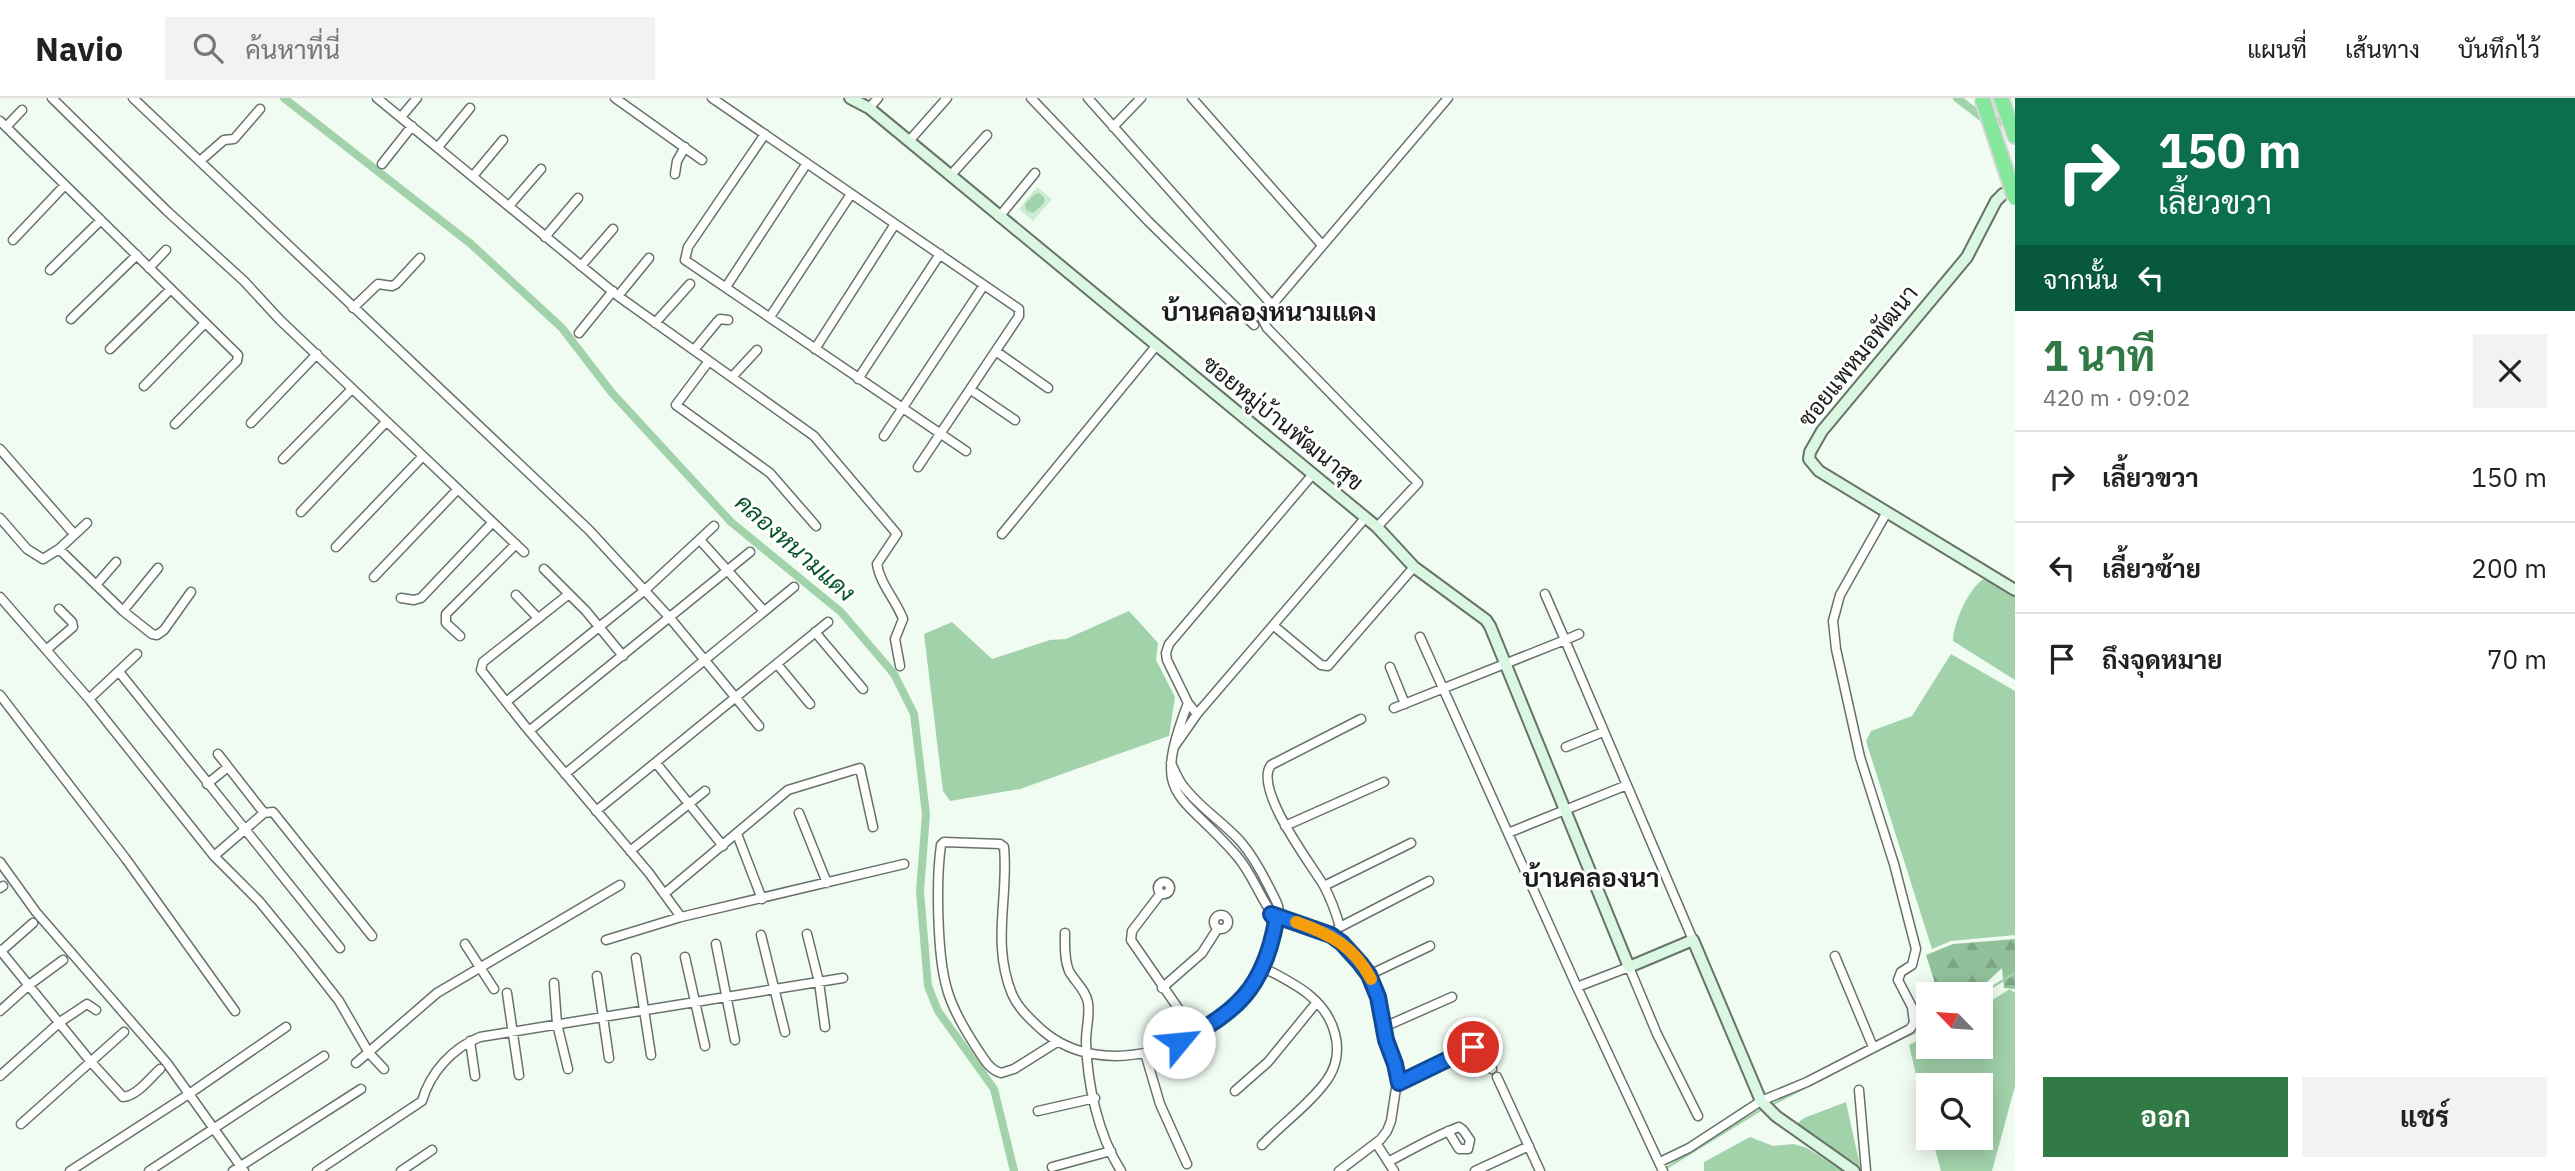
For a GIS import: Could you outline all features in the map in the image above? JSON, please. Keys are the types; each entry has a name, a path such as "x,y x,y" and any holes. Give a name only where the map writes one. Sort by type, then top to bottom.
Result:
{"highway":[{"path":"1982,98 2015,198"},
{"path":"2001,98 2015,136"}],"street":[{"path":"52,98 524,552"},
{"path":"133,98 563,504 670,618 759,726"},
{"path":"377,98 581,266 821,443 897,534 877,564 882,581 903,619 895,639 900,666"},
{"path":"401,117 417,98"},
{"path":"615,98 702,160"},
{"path":"712,98 1016,306 1020,312 997,352 918,467"},
{"name":"ซอยหมู่บ้านพัฒนาสุข","path":"850,98 869,108 1366,517 1414,567 1486,620 1629,967"},
{"path":"869,108 878,98"},
{"path":"909,141 947,98"},
{"path":"1031,98 1254,325"},
{"path":"1088,98 1272,305"},
{"path":"1113,127 1141,98"},
{"path":"1192,98 1322,245"},
{"path":"1377,527 1418,483 1267,328 1264,315 1448,98"},
{"path":"438,147 470,108"},
{"path":"200,161 224,140 233,139 260,109"},
{"path":"22,110 3,124 239,358 175,424"},
{"path":"382,164 412,126"},
{"path":"765,134 684,256 687,262 965,451"},
{"path":"951,176 986,135"},
{"path":"473,176 503,140"},
{"path":"675,174 677,161 685,147"},
{"path":"726,287 807,163"},
{"path":"509,206 541,169"},
{"path":"999,216 1035,173"},
{"path":"13,240 65,185"},
{"name":"ซอยแพหมอพัฒนา","path":"2015,189 2003,194 1996,201 1967,257 1822,430 1810,452 1812,465 1819,471 2015,590"},
{"path":"770,317 851,194"},
{"path":"545,237 578,198"},
{"path":"50,270 101,220"},
{"path":"815,349 895,224"},
{"path":"581,266 612,229"},
{"path":"149,268 166,250"},
{"path":"858,379 940,254"},
{"path":"71,319 136,255"},
{"path":"354,307 378,284 396,284 420,258"},
{"path":"579,333 649,258"},
{"path":"655,323 690,284"},
{"path":"884,436 984,285"},
{"path":"110,349 171,289"},
{"path":"694,350 720,319 728,320"},
{"path":"144,386 205,323"},
{"path":"1002,534 1156,346"},
{"path":"732,377 757,350"},
{"path":"997,352 1048,388"},
{"path":"251,424 317,354"},
{"path":"709,361 676,405 770,472 816,526"},
{"path":"284,459 352,389"},
{"path":"971,390 1015,420"},
{"path":"301,512 386,422"},
{"path":"0,449 74,534"},
{"path":"336,547 423,456"},
{"path":"1197,714 1188,703 1167,660 1169,644 1313,474"},
{"path":"374,577 457,490"},
{"path":"1420,637 1577,987 1662,1167 1761,1101 1807,1082 1910,1029 1914,1023 1912,1007 1898,980 1902,972 1912,965 1916,949 1894,864 1860,757 1832,621 1840,595 1886,512"},
{"path":"1174,747 1197,714 1366,517"},
{"path":"0,518 35,556 43,559 59,549 87,523"},
{"path":"401,598 414,600 421,597 492,523"},
{"path":"506,702 645,590 714,526"},
{"path":"700,540 764,611"},
{"path":"460,636 446,623 446,614 516,544"},
{"path":"59,549 123,611 152,634 158,635 164,630 191,592"},
{"path":"529,731 750,552"},
{"path":"96,585 117,562"},
{"path":"1274,626 1321,665 1328,666 1414,567"},
{"path":"123,611 158,568"},
{"path":"544,569 623,656"},
{"path":"565,774 794,587"},
{"path":"569,594 480,666 482,674 630,851 681,918"},
{"path":"1545,594 1761,1101 1776,1116 1854,1171"},
{"path":"516,595 538,618"},
{"path":"0,597 89,699 214,856 259,901 300,951 339,1001 369,1053 384,1069"},
{"path":"46,650 72,627 72,622 60,609"},
{"path":"596,811 828,622"},
{"path":"815,632 863,689"},
{"path":"1394,708 1579,634"},
{"path":"89,699 120,673 136,654"},
{"path":"776,664 810,704"},
{"path":"1390,667 1405,704"},
{"path":"120,673 340,948"},
{"path":"0,695 126,859 235,1011"},
{"path":"1056,1042 1014,1069 1001,1073 991,1068 969,1035 947,990 944,972 940,926 942,843 1000,844 1004,847 1001,940 1004,970 1013,998 1056,1042 1088,1053 1118,1055 1161,1049 1196,1034 1220,1020 1252,988 1272,941 1276,918 1238,857 1180,799 1171,782 1176,735 1188,703"},
{"path":"1340,927 1324,886 1285,826 1272,795 1268,768 1361,719"},
{"path":"1566,747 1603,732"},
{"path":"218,754 264,813"},
{"path":"656,763 723,846"},
{"path":"208,784 228,767"},
{"path":"664,894 788,790 856,767 862,769 873,827"},
{"path":"1285,826 1384,782"},
{"path":"1508,833 1627,785"},
{"path":"630,851 705,791"},
{"path":"214,856 264,813 274,812 372,936"},
{"path":"799,813 827,883"},
{"path":"737,834 762,899"},
{"path":"1324,886 1412,843"},
{"path":"0,862 28,902 167,1063 216,1129 240,1169 360,1089"},
{"path":"606,940 681,918 904,864"},
{"path":"1331,935 1340,927 1429,881"},
{"path":"356,1063 437,993 620,885"},
{"path":"1161,893 1130,937 1133,946 1196,1034"},
{"path":"1276,918 1331,935 1342,943 1369,975 1378,997 1399,1083 1388,1131 1339,1171"},
{"path":"33,923 0,951 91,1062 123,1097 128,1097 139,1089 160,1069"},
{"path":"1162,988 1202,953 1218,928"},
{"path":"1065,933 1069,970 1088,1000 1088,1053 1102,1128 1121,1171"},
{"path":"807,934 819,982 825,1027"},
{"path":"761,935 785,1032"},
{"path":"1577,987 1693,940"},
{"path":"465,944 494,989"},
{"path":"716,944 736,1040"},
{"path":"1369,975 1430,946"},
{"path":"1835,956 1873,1047"},
{"path":"685,957 705,1046"},
{"path":"636,958 651,1055"},
{"path":"0,1011 29,985 64,960"},
{"path":"1262,967 1294,983 1317,1002 1331,1018 1337,1041 1336,1062 1331,1073 1320,1088 1262,1144"},
{"path":"1629,967 1657,1034 1698,1116"},
{"path":"597,976 609,1058"},
{"path":"317,1171 422,1101 428,1081 448,1058 470,1041 514,1031 843,978"},
{"path":"554,983 558,1024 568,1069"},
{"path":"508,993 519,1075"},
{"path":"1384,1027 1452,997"},
{"path":"0,1076 60,1022 89,1002 96,1010"},
{"path":"1234,1091 1268,1062 1317,1002"},
{"path":"70,1171 286,1027"},
{"path":"21,1124 124,1032"},
{"path":"470,1041 475,1076"},
{"path":"1399,1083 1476,1046 1480,1048 1495,1073 1540,1171"},
{"path":"1145,1053 1160,1104 1187,1164"},
{"path":"149,1171 324,1056"},
{"path":"1859,1090 1866,1171"},
{"path":"1038,1111 1095,1098"},
{"path":"1388,1162 1448,1131"},
{"path":"1376,1143 1394,1171"},
{"path":"1475,1171 1529,1146"},
{"path":"401,1171 432,1150"},
{"path":"1052,1167 1111,1151"}],"green space":[{"path":"2015,939 2015,989 2004,988 2002,968 1987,982 1934,982 1926,955 1953,944"}],"shaded area":[{"path":"1037,187 1052,199 1033,221 1019,209"},
{"path":"1039,193 1044,197 1044,203 1033,213 1026,210 1025,204"},
{"path":"1984,579 2015,597 2015,680 1953,641 1963,607 1978,583"},
{"path":"1129,611 1158,643 1156,660 1175,697 1169,736 1020,789 950,801 943,791 924,634 952,622 992,659 1050,640 1066,639"},
{"path":"1951,654 2015,691 2015,935 1951,941 1932,949 1866,741 1871,731 1912,716"},
{"path":"2010,989 2015,993 2015,1086 1992,1171 1941,1171 1935,1150 1993,1150 1993,1073 1916,1075 1909,1045 1916,1041 1916,1059 1993,1059 1993,1000"},
{"path":"1846,1102 1860,1166 1801,1129 1798,1123 1804,1118"},
{"path":"1750,1137 1773,1146 1794,1144 1807,1148 1843,1171 1704,1171 1704,1162"}],"waterway":[{"name":"คลองหนามแดง","path":"284,98 471,244 562,328 612,393 731,522 841,612 894,674 914,714 926,814 920,891 928,986 938,1011 994,1089 1014,1171"},
{"path":"1957,98 1983,118 2013,124"},
{"path":"1993,987 2015,973"},
{"path":"1871,1053 1916,1032"},
{"path":"1771,1105 1828,1076"},
{"path":"1663,1170 1762,1109"}],"slow traffic":[{"path":"1296,922 1333,936 1360,963 1371,979"}],"district":[{"name":"บ้านคลองหนามแดง","path":"1269,312"},
{"name":"บ้านคลองนา","path":"1591,878"}],"route":[{"path":"1179,1042 1220,1020 1252,988 1272,941 1276,921 1271,914 1324,931 1342,943 1360,963 1369,975 1378,997 1388,1049 1399,1083 1473,1047"}]}
